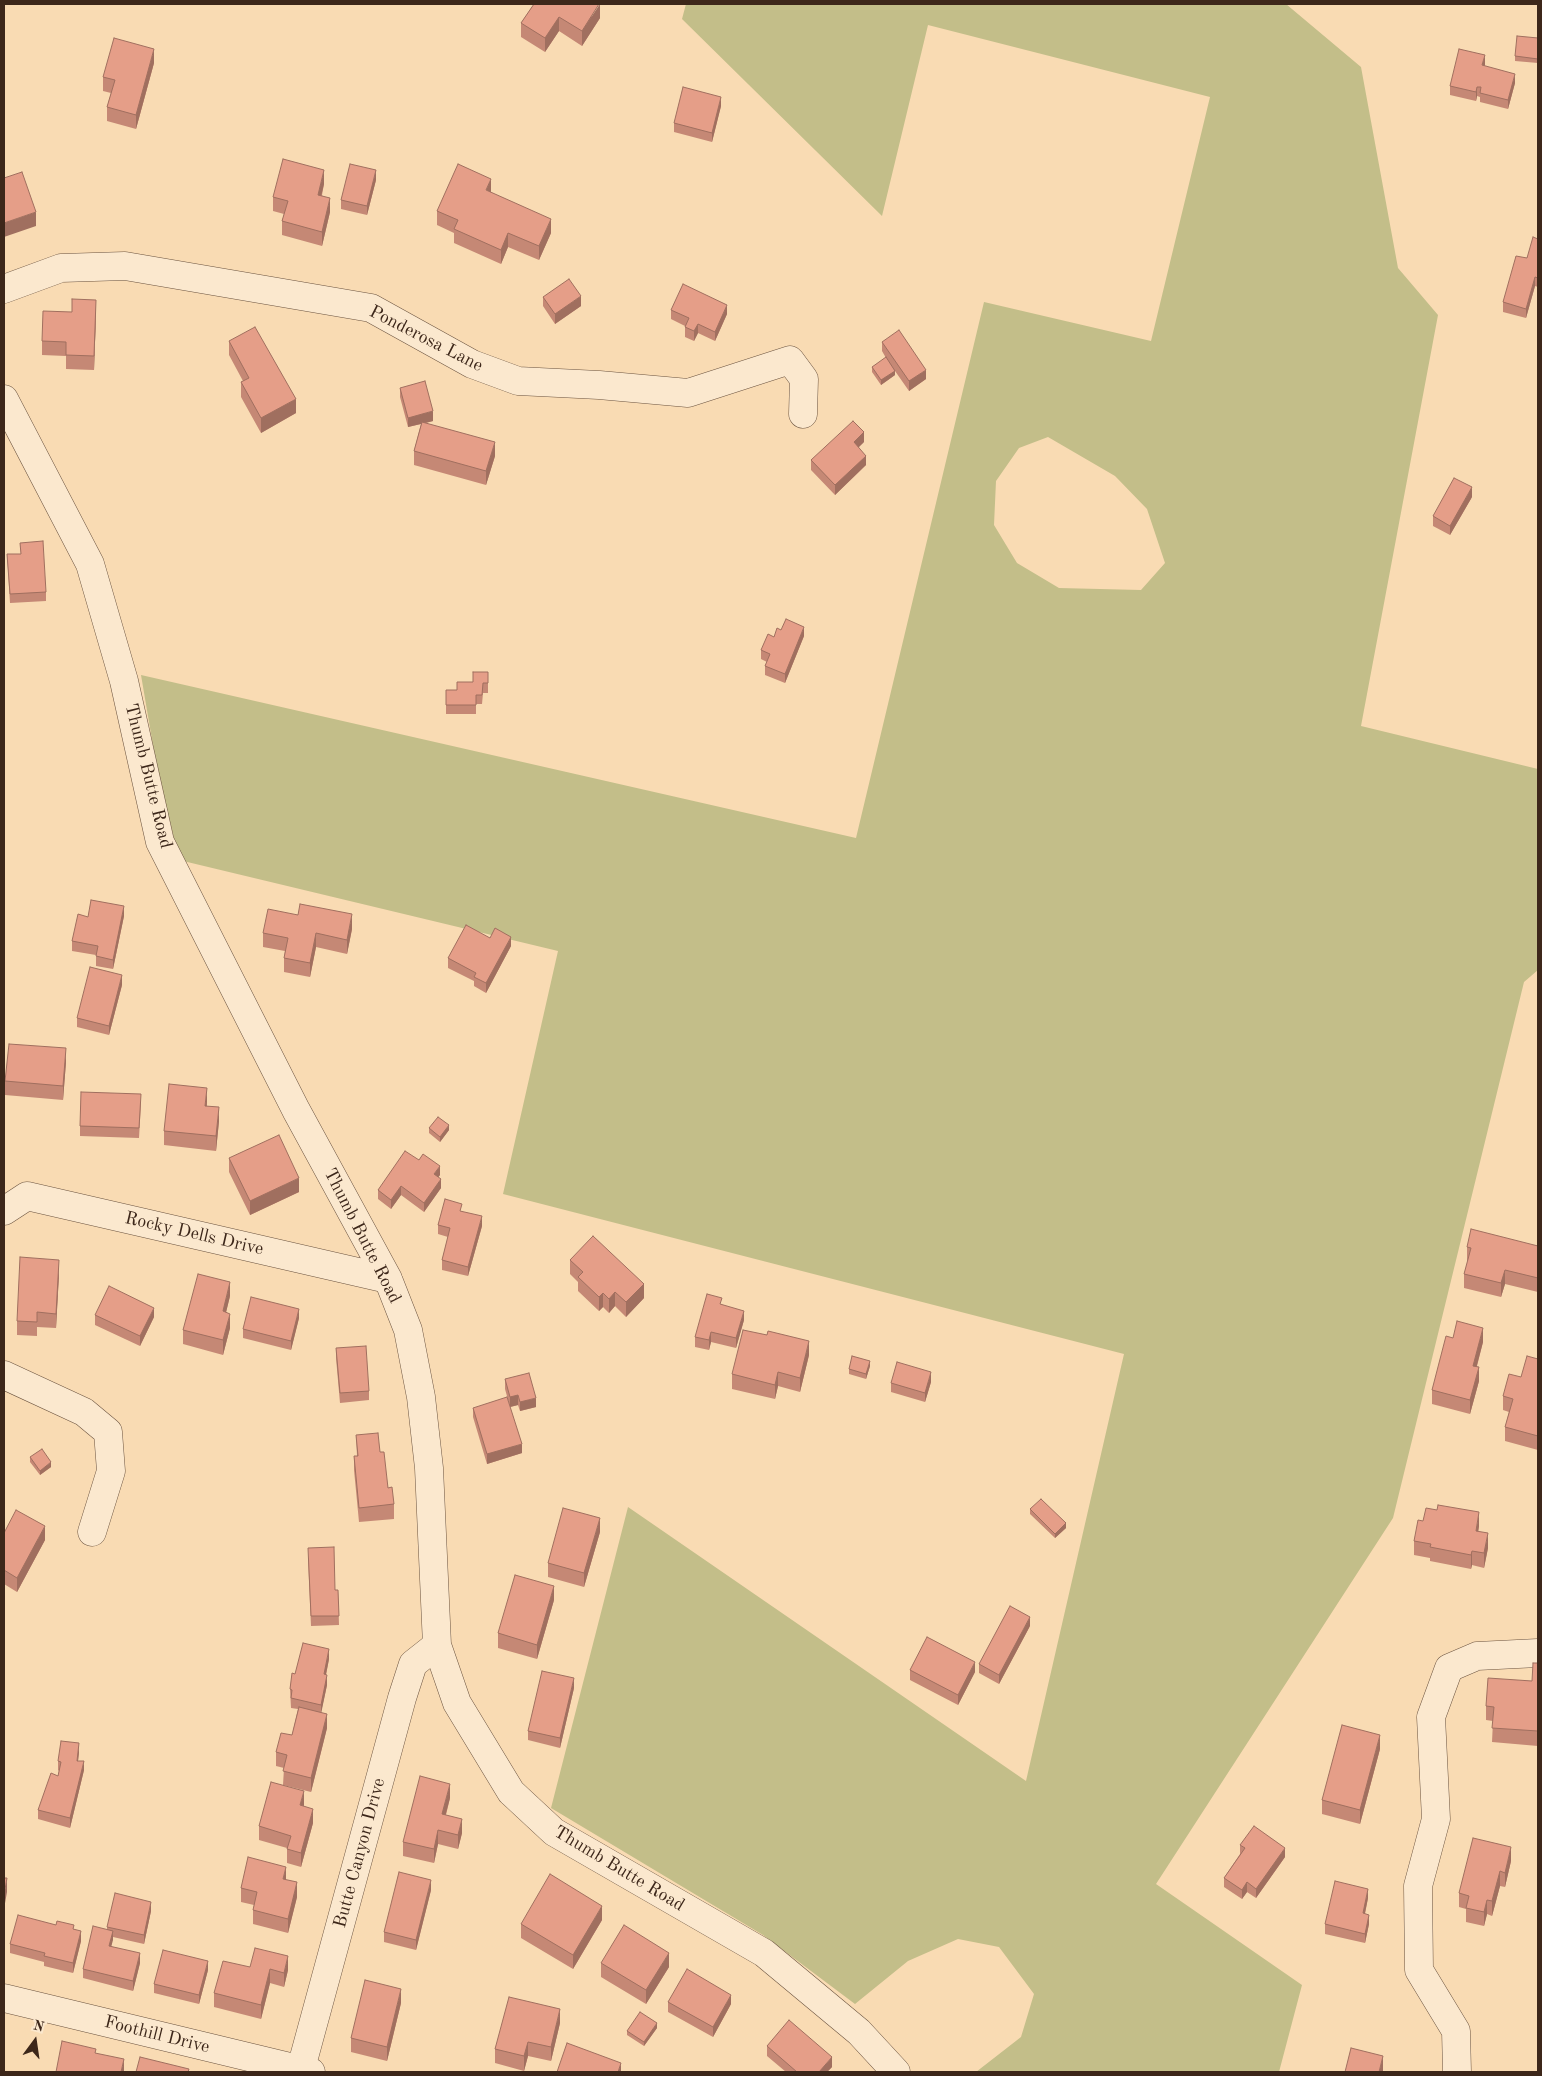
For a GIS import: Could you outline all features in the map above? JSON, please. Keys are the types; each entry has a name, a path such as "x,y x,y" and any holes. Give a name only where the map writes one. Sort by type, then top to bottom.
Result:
{"street":[{"name":"Ponderosa Lane","path":"4,289 61,268 124,266 371,308 472,364 518,381 599,385 688,393 790,360 804,379 803,414"},
{"name":"Thumb Butte Road","path":"4,400 90,564 124,681 160,842 296,1110 388,1279 408,1330 420,1398 428,1468 437,1645 457,1703 511,1792 554,1832 764,1953 859,2032 896,2072"},
{"name":"Rocky Dells Drive","path":"4,1211 27,1196 388,1279"},
{"path":"4,1375 84,1412 108,1432 111,1471 92,1532"},
{"name":"Butte Canyon Drive","path":"304,2071 410,1673 413,1664 437,1645"},
{"path":"1457,2072 1456,2031 1419,1970 1418,1886 1436,1819 1431,1717 1449,1668 1478,1656 1538,1653"},
{"name":"Foothill Drive","path":"4,1998 304,2071"}],"shaded area":[{"path":"686,4 1286,4 1361,67 1398,268 1438,315 1361,726 1538,769 1538,970 1524,982 1393,1518 1156,1884 1302,1985 1279,2072 976,2072 1021,2037 1034,1994 999,1947 958,1939 908,1961 855,2004 763,1935 551,1808 628,1507 1026,1781 1124,1354 503,1194 558,951 179,860 156,763 141,675 856,838 984,302 1151,341 1210,97 928,25 882,216 682,19","holes":["1048,437 1115,476 1147,509 1165,563 1141,590 1059,588 1017,563 994,525 996,481 1019,448"]}],"building":[{"path":"534,4 599,4 582,31 559,17 545,38 521,23"},
{"path":"1517,36 1538,38 1538,59 1515,56"},
{"path":"114,38 154,49 136,115 107,107 115,80 103,77"},
{"path":"1459,49 1485,55 1482,65 1515,74 1508,100 1480,93 1481,87 1477,87 1476,92 1450,86"},
{"path":"683,87 721,97 712,133 674,123"},
{"path":"283,159 324,170 318,195 330,198 322,232 282,221 288,201 273,197"},
{"path":"350,164 376,170 367,206 341,200"},
{"path":"458,164 491,179 486,190 551,219 539,246 508,233 501,250 454,229 458,220 437,211"},
{"path":"22,172 36,212 4,223 4,178"},
{"path":"1533,237 1538,239 1538,278 1535,277 1526,309 1503,302 1516,256 1527,258"},
{"path":"569,279 581,296 555,314 543,297"},
{"path":"683,284 727,305 715,332 698,324 694,331 685,327 689,318 671,310"},
{"path":"72,299 96,300 94,356 66,355 66,342 42,341 43,311 72,312"},
{"path":"255,327 296,399 261,418 241,382 249,378 229,341"},
{"path":"899,330 926,370 909,381 882,342"},
{"path":"886,357 895,371 881,380 872,367"},
{"path":"425,381 433,411 408,418 400,388"},
{"path":"853,421 864,432 854,442 866,456 835,485 811,460"},
{"path":"422,422 495,442 486,471 414,451"},
{"path":"1454,478 1472,487 1450,526 1433,516"},
{"path":"43,541 46,592 10,594 7,554 21,554 20,543"},
{"path":"786,619 804,627 785,674 765,666 770,654 761,650 768,634 774,637 777,628 781,630"},
{"path":"473,672 488,672 488,683 483,683 482,695 476,695 476,705 446,705 446,690 457,690 457,682 473,682"},
{"path":"91,900 124,906 113,960 96,956 98,946 72,941 78,914 88,917"},
{"path":"300,904 352,914 347,940 316,933 310,963 284,958 288,938 263,933 268,909 298,915"},
{"path":"466,925 490,938 495,928 511,937 486,983 474,977 476,973 448,958"},
{"path":"90,967 122,975 109,1026 77,1018"},
{"path":"9,1044 66,1048 63,1086 5,1081"},
{"path":"169,1084 207,1088 205,1106 219,1107 216,1136 164,1131"},
{"path":"81,1092 141,1094 139,1128 80,1126"},
{"path":"438,1117 449,1125 440,1137 429,1128"},
{"path":"279,1135 299,1178 250,1201 229,1158"},
{"path":"405,1151 419,1160 423,1154 440,1166 434,1174 441,1179 424,1203 401,1186 391,1200 378,1190"},
{"path":"445,1199 462,1204 460,1211 482,1216 468,1267 442,1260 450,1228 438,1225"},
{"path":"1471,1229 1538,1246 1538,1278 1505,1270 1501,1283 1464,1274 1471,1248 1467,1247"},
{"path":"593,1236 644,1284 626,1302 615,1292 609,1299 603,1293 599,1297 578,1277 583,1272 570,1260"},
{"path":"20,1257 59,1260 56,1314 37,1312 37,1322 17,1321"},
{"path":"198,1274 230,1282 223,1311 230,1314 223,1340 183,1330"},
{"path":"109,1286 154,1308 140,1336 95,1315"},
{"path":"707,1294 722,1298 720,1304 744,1311 736,1338 711,1332 709,1340 695,1337"},
{"path":"251,1297 299,1309 291,1341 243,1329"},
{"path":"1457,1321 1483,1328 1473,1366 1479,1367 1470,1400 1432,1390 1446,1336 1453,1338"},
{"path":"743,1330 767,1335 768,1331 809,1341 800,1378 778,1372 775,1385 732,1374"},
{"path":"366,1346 369,1391 340,1393 336,1348"},
{"path":"852,1356 870,1361 866,1374 849,1369"},
{"path":"1527,1356 1538,1359 1538,1436 1505,1427 1513,1399 1503,1396 1509,1374 1521,1377"},
{"path":"897,1362 931,1372 925,1393 891,1383"},
{"path":"529,1373 536,1398 520,1402 518,1395 510,1397 505,1379"},
{"path":"507,1397 522,1444 487,1454 473,1408"},
{"path":"378,1433 380,1452 384,1452 388,1488 392,1487 394,1504 359,1508 354,1456 358,1456 356,1435"},
{"path":"42,1449 51,1462 40,1471 30,1457"},
{"path":"1041,1499 1066,1523 1055,1534 1030,1509"},
{"path":"1438,1505 1479,1512 1476,1531 1488,1533 1484,1553 1472,1551 1471,1555 1430,1547 1431,1544 1414,1541 1418,1520 1423,1521 1426,1508 1437,1510"},
{"path":"563,1508 600,1518 584,1573 548,1563"},
{"path":"16,1510 45,1526 17,1578 4,1570 4,1533"},
{"path":"334,1547 335,1590 338,1590 339,1616 311,1616 308,1548"},
{"path":"515,1575 554,1586 537,1645 498,1633"},
{"path":"1010,1606 1030,1617 999,1675 979,1664"},
{"path":"927,1637 975,1662 958,1695 910,1670"},
{"path":"303,1643 329,1649 324,1674 327,1675 321,1705 291,1698 292,1673 295,1674"},
{"path":"1533,1663 1538,1663 1538,1731 1492,1728 1494,1707 1486,1706 1488,1678 1532,1681"},
{"path":"542,1671 574,1678 560,1738 528,1731"},
{"path":"299,1707 327,1714 311,1778 283,1771 287,1755 276,1752 281,1733 292,1735"},
{"path":"1342,1725 1380,1735 1360,1810 1322,1800"},
{"path":"61,1741 79,1743 77,1761 84,1761 70,1818 38,1810 51,1773 58,1776 61,1762 58,1761"},
{"path":"420,1776 450,1784 442,1814 462,1819 458,1835 438,1830 434,1849 403,1842"},
{"path":"271,1782 304,1791 300,1805 313,1809 301,1853 287,1849 291,1836 259,1826"},
{"path":"1254,1826 1285,1848 1256,1889 1247,1882 1242,1890 1224,1878 1245,1848 1240,1845"},
{"path":"1473,1838 1511,1847 1505,1873 1500,1871 1492,1901 1487,1900 1484,1912 1466,1908 1469,1896 1459,1893"},
{"path":"248,1857 286,1867 283,1879 297,1882 288,1919 253,1910 257,1892 241,1888"},
{"path":"399,1872 431,1880 416,1940 384,1932"},
{"path":"550,1874 602,1906 573,1955 521,1924"},
{"path":"4,1878 7,1878 4,1895"},
{"path":"1335,1881 1368,1889 1363,1913 1369,1915 1365,1934 1325,1924"},
{"path":"115,1893 151,1902 144,1935 107,1927"},
{"path":"18,1915 56,1925 57,1921 74,1925 73,1929 81,1931 73,1963 44,1956 45,1953 10,1944"},
{"path":"624,1925 669,1953 646,1990 601,1963"},
{"path":"93,1926 113,1931 109,1946 140,1953 133,1981 83,1969"},
{"path":"255,1948 288,1956 284,1973 270,1969 261,2005 214,1993 223,1961 250,1967"},
{"path":"163,1950 208,1961 199,1995 154,1984"},
{"path":"687,1969 731,1995 713,2027 668,2002"},
{"path":"365,1980 401,1989 387,2047 351,2038"},
{"path":"509,1997 560,2009 551,2047 528,2042 524,2056 495,2049"},
{"path":"640,2012 657,2023 644,2042 627,2031"},
{"path":"789,2020 832,2057 819,2072 797,2072 767,2046"},
{"path":"62,2041 96,2049 95,2053 124,2059 121,2072 56,2072"},
{"path":"567,2043 621,2063 618,2072 557,2072"},
{"path":"1351,2048 1383,2056 1379,2072 1345,2072"},
{"path":"140,2057 189,2069 188,2072 136,2072"}]}
